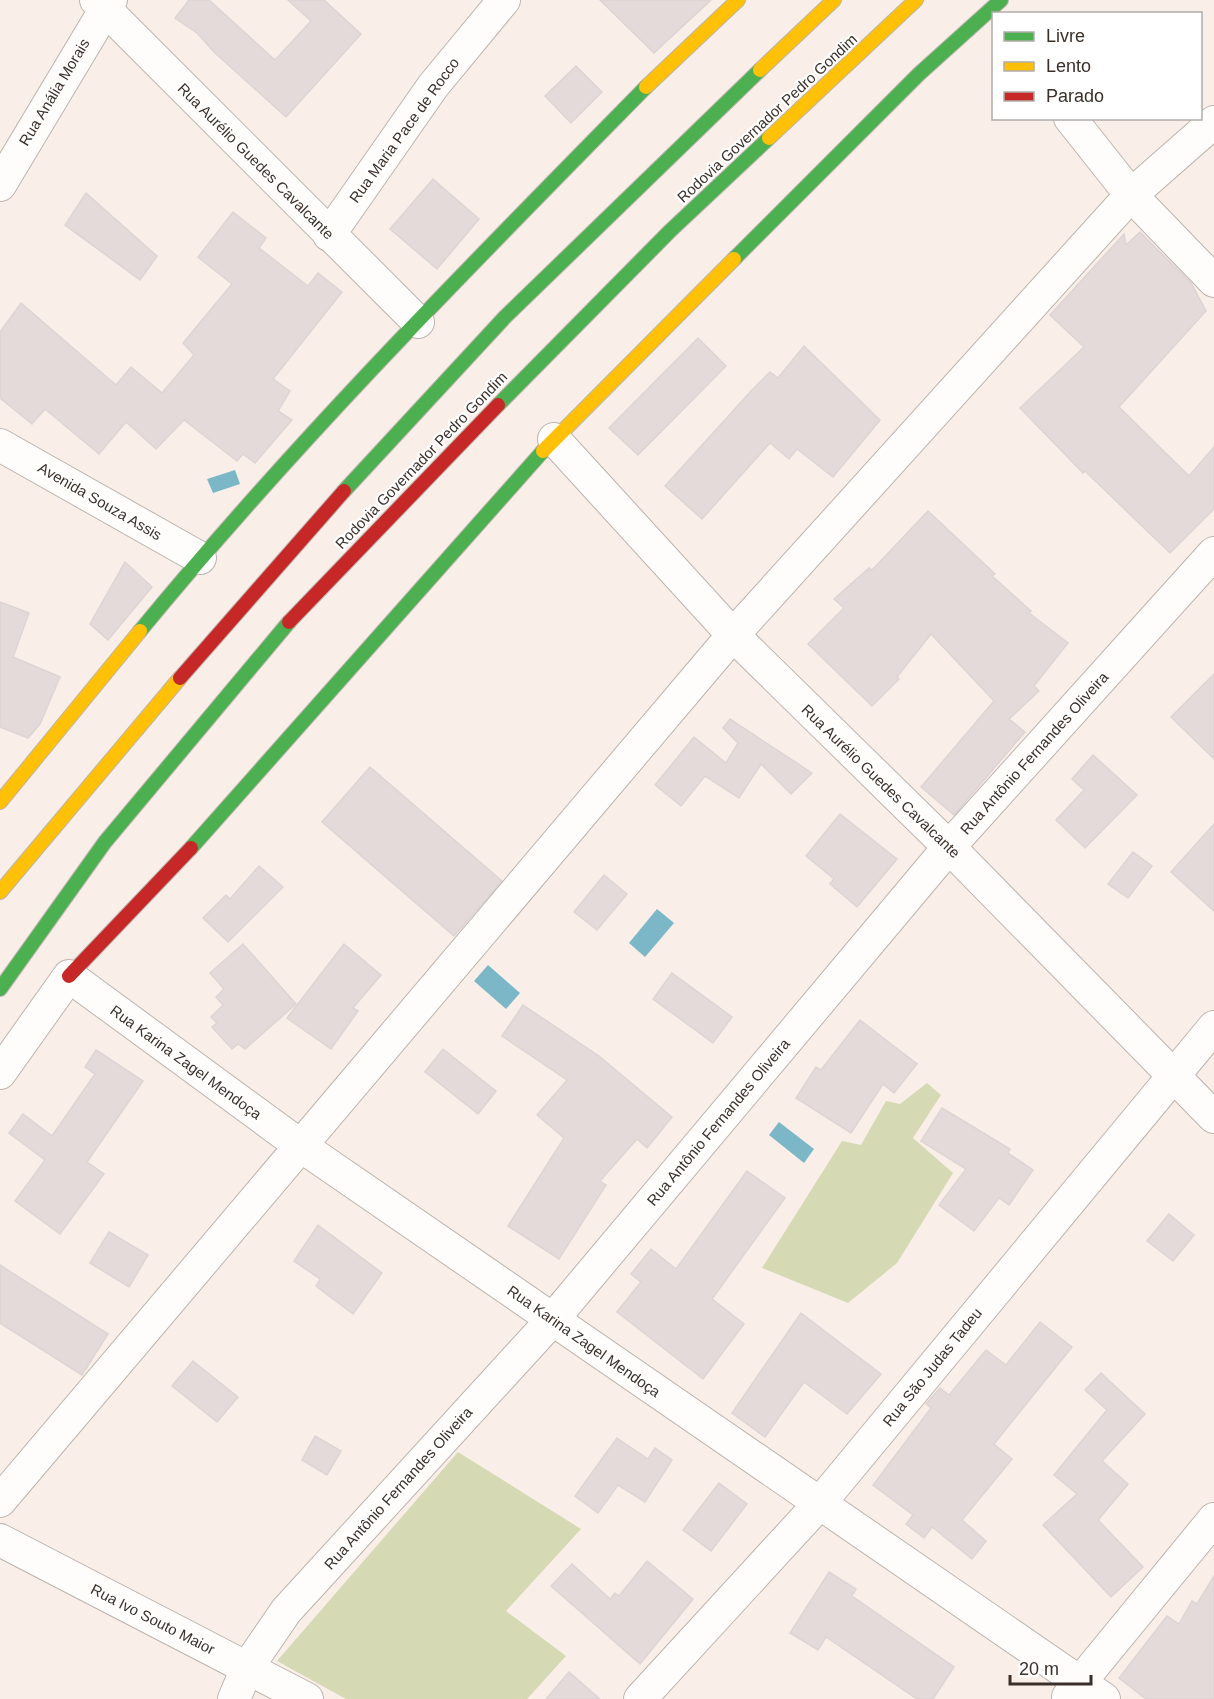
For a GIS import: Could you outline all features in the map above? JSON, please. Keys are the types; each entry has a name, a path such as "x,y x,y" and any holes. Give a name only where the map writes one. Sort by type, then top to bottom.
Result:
{"main road":[{"path":"0,802 200,558 418,322 652,81 738,0"},
{"path":"0,892 247,598 460,364 626,198 834,0"},
{"name":"Rodovia Governador Pedro Gondim","path":"0,989 105,842 279,633 397,507 670,231 916,0"},
{"path":"69,976 220,817 554,439 919,74 992,17"}],"street":[{"name":"Rua Maria Pace de Rocco","path":"329,235 433,86 504,0"},
{"name":"Rua Aurélio Guedes Cavalcante","path":"103,3 329,235 418,322"},
{"name":"Rua Anália Morais","path":"0,185 103,3"},
{"path":"1072,120 1131,195 1214,281"},
{"path":"0,1501 733,635 1131,195 1214,122"},
{"name":"Rua Aurélio Guedes Cavalcante","path":"554,439 733,635 949,847 1214,1117"},
{"name":"Avenida Souza Assis","path":"0,445 200,558"},
{"name":"Rua Antônio Fernandes Oliveira","path":"234,1699 247,1668 286,1611 553,1319 949,847 1214,553"},
{"path":"0,1073 69,976"},
{"name":"Rua Karina Zagel Mendoça","path":"69,976 301,1146 820,1503 1084,1694"},
{"name":"Rua São Judas Tadeu","path":"640,1699 820,1503 1214,1027"},
{"path":"1084,1694 1214,1520"},
{"name":"Rua Ivo Souto Maior","path":"0,1540 307,1699"}],"green space":[{"path":"927,1083 941,1095 913,1138 953,1173 897,1263 848,1303 762,1268 842,1141 861,1145 886,1101 900,1104"},
{"path":"458,1452 581,1529 506,1611 566,1656 527,1699 346,1699 277,1661"}],"water":[{"path":"235,470 240,484 213,493 207,479"},
{"path":"657,909 674,923 645,957 629,943"},
{"path":"488,965 520,993 506,1009 474,981"},
{"path":"779,1122 814,1149 804,1163 769,1135"}],"building":[{"path":"189,0 209,0 275,60 311,21 288,0 324,0 361,34 286,117 214,52 197,33 175,18"},
{"path":"600,0 711,0 654,53"},
{"path":"576,66 602,92 571,123 545,96"},
{"path":"433,179 479,219 437,269 390,229"},
{"path":"86,193 157,256 140,280 65,225"},
{"path":"233,212 266,238 259,248 308,286 318,273 342,292 273,379 290,391 278,411 292,420 255,463 243,454 237,461 184,420 156,449 126,422 99,454 45,409 32,424 0,398 0,332 21,303 116,385 131,367 162,393 194,355 183,343 232,284 198,257"},
{"path":"1140,232 1191,283 1206,311 1119,407 1189,476 1214,447 1214,509 1170,553 1085,471 1083,473 1020,408 1084,347 1050,315 1124,234 1126,245"},
{"path":"698,338 726,366 638,455 609,428"},
{"path":"804,346 880,420 833,477 797,449 789,459 770,443 702,519 665,486 751,391 770,372 778,378"},
{"path":"928,511 995,574 992,576 1031,611 1029,613 1068,643 1034,686 1039,691 1009,719 1025,732 954,815 921,787 994,701 931,634 897,677 899,679 872,706 808,644 844,608 834,599 869,568 872,570"},
{"path":"125,562 152,587 108,640 90,624"},
{"path":"0,602 29,613 13,657 60,677 40,724 28,738 0,727"},
{"path":"1214,674 1214,759 1171,717"},
{"path":"730,719 812,773 791,794 761,764 739,798 705,776 681,806 655,785 694,737 726,763 738,743 723,728"},
{"path":"1093,755 1137,795 1085,848 1056,820 1084,790 1072,779"},
{"path":"370,767 502,881 454,936 322,822"},
{"path":"840,814 897,859 857,907 830,884 834,879 806,856"},
{"path":"1214,824 1214,911 1171,872"},
{"path":"1133,852 1152,866 1128,898 1108,884"},
{"path":"259,866 283,887 228,942 203,918 226,895 230,899"},
{"path":"604,875 627,894 597,930 574,912"},
{"path":"243,944 296,1004 245,1049 238,1044 232,1049 212,1027 217,1023 211,1017 223,1005 216,997 224,989 210,973"},
{"path":"344,944 381,975 353,1008 358,1011 331,1049 287,1018"},
{"path":"672,973 732,1017 713,1043 653,999"},
{"path":"523,1005 599,1056 672,1117 647,1148 637,1139 600,1181 606,1185 559,1259 508,1226 564,1138 537,1115 567,1080 502,1036"},
{"path":"860,1020 917,1064 894,1093 883,1084 851,1133 796,1098 816,1067 821,1070"},
{"path":"443,1049 496,1091 478,1114 425,1072"},
{"path":"96,1050 143,1081 87,1162 104,1174 60,1234 15,1201 45,1160 9,1133 23,1114 52,1136 95,1074 85,1067"},
{"path":"942,1108 1010,1149 1008,1153 1033,1170 1009,1205 999,1198 974,1231 939,1205 966,1169 921,1141"},
{"path":"747,1171 785,1198 712,1299 744,1324 703,1379 617,1312 641,1282 631,1274 651,1249 676,1269"},
{"path":"1169,1214 1194,1235 1173,1261 1147,1241"},
{"path":"318,1225 382,1273 353,1314 316,1286 320,1279 294,1261"},
{"path":"109,1232 148,1255 129,1287 90,1263"},
{"path":"0,1265 108,1334 82,1375 0,1323"},
{"path":"801,1313 881,1374 847,1414 804,1382 765,1437 732,1413"},
{"path":"1040,1322 1072,1347 994,1444 1012,1459 962,1520 986,1541 972,1559 932,1527 924,1538 906,1524 913,1515 873,1485 931,1408 926,1404 940,1388 949,1395 986,1350 1006,1365"},
{"path":"193,1361 238,1397 217,1422 172,1386"},
{"path":"1101,1373 1145,1414 1102,1461 1128,1484 1098,1520 1143,1567 1111,1597 1043,1525 1077,1494 1054,1475 1107,1410 1085,1390"},
{"path":"315,1436 341,1451 327,1475 302,1460"},
{"path":"617,1438 648,1459 655,1448 672,1460 645,1502 618,1485 598,1513 575,1496"},
{"path":"719,1483 747,1504 711,1551 683,1530"},
{"path":"647,1561 693,1599 640,1664 551,1586 572,1564 610,1599 615,1593 619,1596"},
{"path":"829,1572 856,1589 852,1596 954,1667 933,1699 917,1699 826,1637 818,1650 790,1633"},
{"path":"1214,1576 1214,1699 1146,1699 1119,1678 1167,1616 1179,1624 1192,1601 1197,1604"},
{"path":"569,1672 600,1699 546,1699"}],"traffic: fast":[{"path":"734,259 919,74 1001,0"},
{"path":"344,491 505,317 760,70"},
{"path":"140,631 323,421 451,286 646,87"},
{"path":"498,405 670,231 769,138"},
{"path":"191,848 543,451"},
{"path":"0,989 105,842 289,622"}],"traffic: slow":[{"path":"646,87 738,0"},
{"path":"760,70 834,0"},
{"path":"769,138 916,0"},
{"path":"543,451 734,259"},
{"path":"0,802 140,631"},
{"path":"0,892 180,678"}],"traffic: jam":[{"path":"289,622 498,405"},
{"path":"180,678 344,491"},
{"path":"69,976 191,848"}]}
